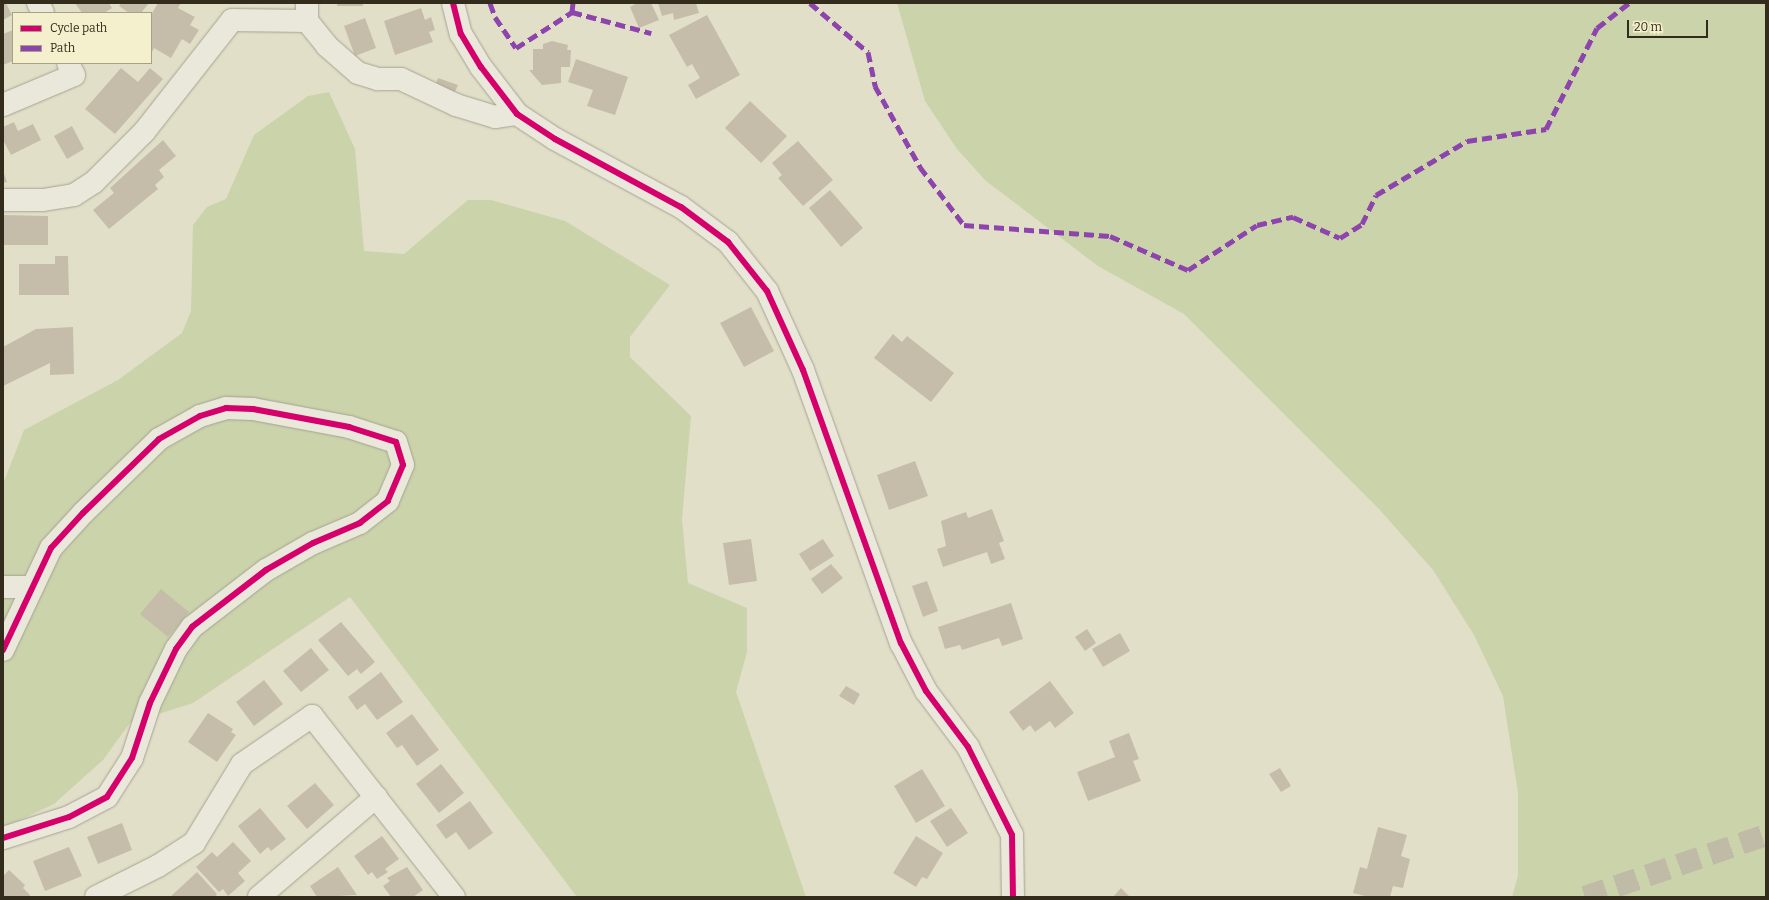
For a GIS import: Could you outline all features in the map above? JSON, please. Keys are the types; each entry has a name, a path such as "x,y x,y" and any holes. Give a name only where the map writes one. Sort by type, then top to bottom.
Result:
{"street":[{"path":"38,3 42,12"},
{"path":"453,3 461,34 481,67 517,114 555,139 681,207 728,242 767,290 804,370 901,643 926,691 968,747 1012,835 1014,897"},
{"path":"3,200 43,200 74,195 94,182 144,132 232,20 307,12 327,46 358,73 378,78 401,78 456,105 495,117 517,114"},
{"path":"3,105 74,75 68,64"},
{"path":"3,650 51,548 83,513 159,439 200,416 226,408 253,409 349,427 396,442 403,465 388,501 360,523 313,543 266,570 192,626 176,649 150,703 132,758 107,797 70,818 3,838"},
{"path":"3,587 32,587"},
{"path":"96,897 158,866 194,843 242,764 312,716 452,896"},
{"path":"259,897 376,797"}],"green space":[{"path":"897,3 1766,3 1766,897 1512,897 1518,876 1518,793 1503,696 1474,635 1433,570 1379,509 1184,314 1098,266 986,181 957,149 925,101"},
{"path":"329,92 355,149 364,251 404,254 468,200 491,200 565,221 670,285 630,337 630,357 691,416 682,519 688,583 747,608 747,652 736,692 806,897 577,897 350,597 193,703 130,723 103,760 54,804 3,828 3,484 24,430 118,380 182,333 191,311 193,225 207,207 226,199 254,135 308,96"}],"building":[{"path":"3,3 6,3 12,15 3,20"},
{"path":"75,3 109,3 112,8 106,12 81,12"},
{"path":"121,3 149,3 142,12 128,12 119,6"},
{"path":"158,3 181,3 178,8 195,17 190,25 199,30 190,44 182,39 171,58 154,48 152,52 152,13"},
{"path":"337,3 363,3 363,6 337,6"},
{"path":"637,3 651,3 659,20 639,28 630,7"},
{"path":"658,3 696,3 699,13 674,20 673,13 662,16"},
{"path":"421,8 425,20 431,17 435,30 429,32 433,42 395,55 384,21"},
{"path":"707,15 740,75 696,99 688,85 700,78 692,64 687,67 669,35"},
{"path":"365,18 376,48 355,56 344,26"},
{"path":"12,30 12,61 3,65 3,34"},
{"path":"552,41 568,45 567,50 571,50 570,67 561,67 561,83 542,85 529,70 533,70 533,49 543,49 543,44"},
{"path":"576,59 628,77 615,115 587,106 593,90 568,82"},
{"path":"121,68 138,82 150,68 163,79 115,134 85,109"},
{"path":"438,78 458,85 453,96 434,88"},
{"path":"750,101 787,136 761,163 725,128"},
{"path":"14,122 18,131 33,124 41,140 11,155 3,140 3,127"},
{"path":"72,126 84,149 67,159 54,136"},
{"path":"163,140 176,156 159,170 164,177 155,185 158,189 109,229 93,210 114,193 110,188"},
{"path":"798,141 833,180 803,206 778,178 782,175 772,163"},
{"path":"3,171 7,182 3,183"},
{"path":"830,190 863,228 841,247 809,208"},
{"path":"3,215 48,216 48,245 3,245"},
{"path":"55,256 68,256 69,295 19,295 19,264 55,264"},
{"path":"751,307 774,351 744,367 720,323"},
{"path":"73,327 74,374 50,375 50,363 3,386 3,347 36,329"},
{"path":"893,334 902,342 907,336 954,373 931,402 874,358"},
{"path":"915,461 928,496 889,510 877,475"},
{"path":"992,509 1004,541 999,543 1005,559 991,564 987,552 943,567 937,549 946,546 941,521 966,512 968,518"},
{"path":"751,539 757,581 729,585 723,543"},
{"path":"823,539 834,556 810,571 799,554"},
{"path":"831,564 843,578 822,594 811,579"},
{"path":"927,581 938,611 923,617 912,586"},
{"path":"161,589 189,612 168,637 140,614"},
{"path":"1011,603 1023,639 1002,646 999,638 962,650 960,645 945,649 938,627"},
{"path":"341,622 375,662 361,674 357,669 348,676 318,640"},
{"path":"1087,629 1096,643 1085,651 1075,637"},
{"path":"1120,633 1130,651 1103,667 1092,649"},
{"path":"311,648 329,670 301,692 283,671"},
{"path":"381,672 403,702 377,720 365,704 357,710 348,697"},
{"path":"264,680 283,704 254,726 236,702"},
{"path":"1050,681 1074,713 1055,728 1050,721 1035,732 1030,725 1023,731 1009,712"},
{"path":"846,686 860,694 854,705 839,696"},
{"path":"208,713 233,729 231,732 236,735 217,762 188,742"},
{"path":"412,714 439,750 417,766 402,745 397,748 386,733"},
{"path":"1129,733 1139,759 1133,761 1141,781 1088,801 1077,772 1115,757 1109,741"},
{"path":"441,764 464,793 439,813 416,784"},
{"path":"1280,768 1291,786 1281,792 1269,774"},
{"path":"922,769 945,806 916,823 894,786"},
{"path":"315,783 334,805 307,829 287,806"},
{"path":"470,801 493,833 469,850 456,832 446,839 436,825"},
{"path":"260,808 286,839 271,851 268,847 260,854 238,826"},
{"path":"951,808 968,833 947,847 930,821"},
{"path":"122,823 132,850 98,864 87,837"},
{"path":"1378,827 1407,835 1401,856 1410,859 1403,888 1393,886 1390,897 1369,897 1353,893 1360,867 1367,869"},
{"path":"382,836 399,859 385,869 388,872 377,879 372,872 368,875 354,856"},
{"path":"916,836 943,853 927,879 922,877 916,887 893,873"},
{"path":"233,842 251,861 238,873 245,881 228,896 223,889 219,892 196,867 212,852 217,857"},
{"path":"69,847 82,876 45,891 33,861"},
{"path":"338,867 357,895 317,897 310,886"},
{"path":"407,867 423,890 413,897 391,897 383,886 390,881 387,878"},
{"path":"9,870 25,885 23,888 30,895 29,897 3,897 3,876"},
{"path":"197,872 217,894 215,897 170,897"},
{"path":"1121,888 1130,897 1113,897"}],"tunnel":[{"path":"1585,897 1766,835"}],"marked path":[{"path":"490,3 495,17 516,48 572,12 573,3"},
{"path":"810,3 868,52 875,86 920,167 964,225 1110,236 1188,270 1257,225 1293,217 1340,238 1362,224 1376,195 1467,141 1546,129 1597,28 1629,3"},
{"path":"572,12 651,33"}],"cycle path":[{"path":"453,3 461,34 481,67 517,114 555,139 681,207 728,242 767,291 803,370 901,643 926,691 968,747 1012,835 1013,897"},
{"path":"3,650 51,548 83,513 159,439 200,416 226,408 253,409 349,427 396,442 403,465 388,501 360,523 313,543 266,570 192,627 176,649 150,703 132,758 107,797 69,817 3,838"}]}
